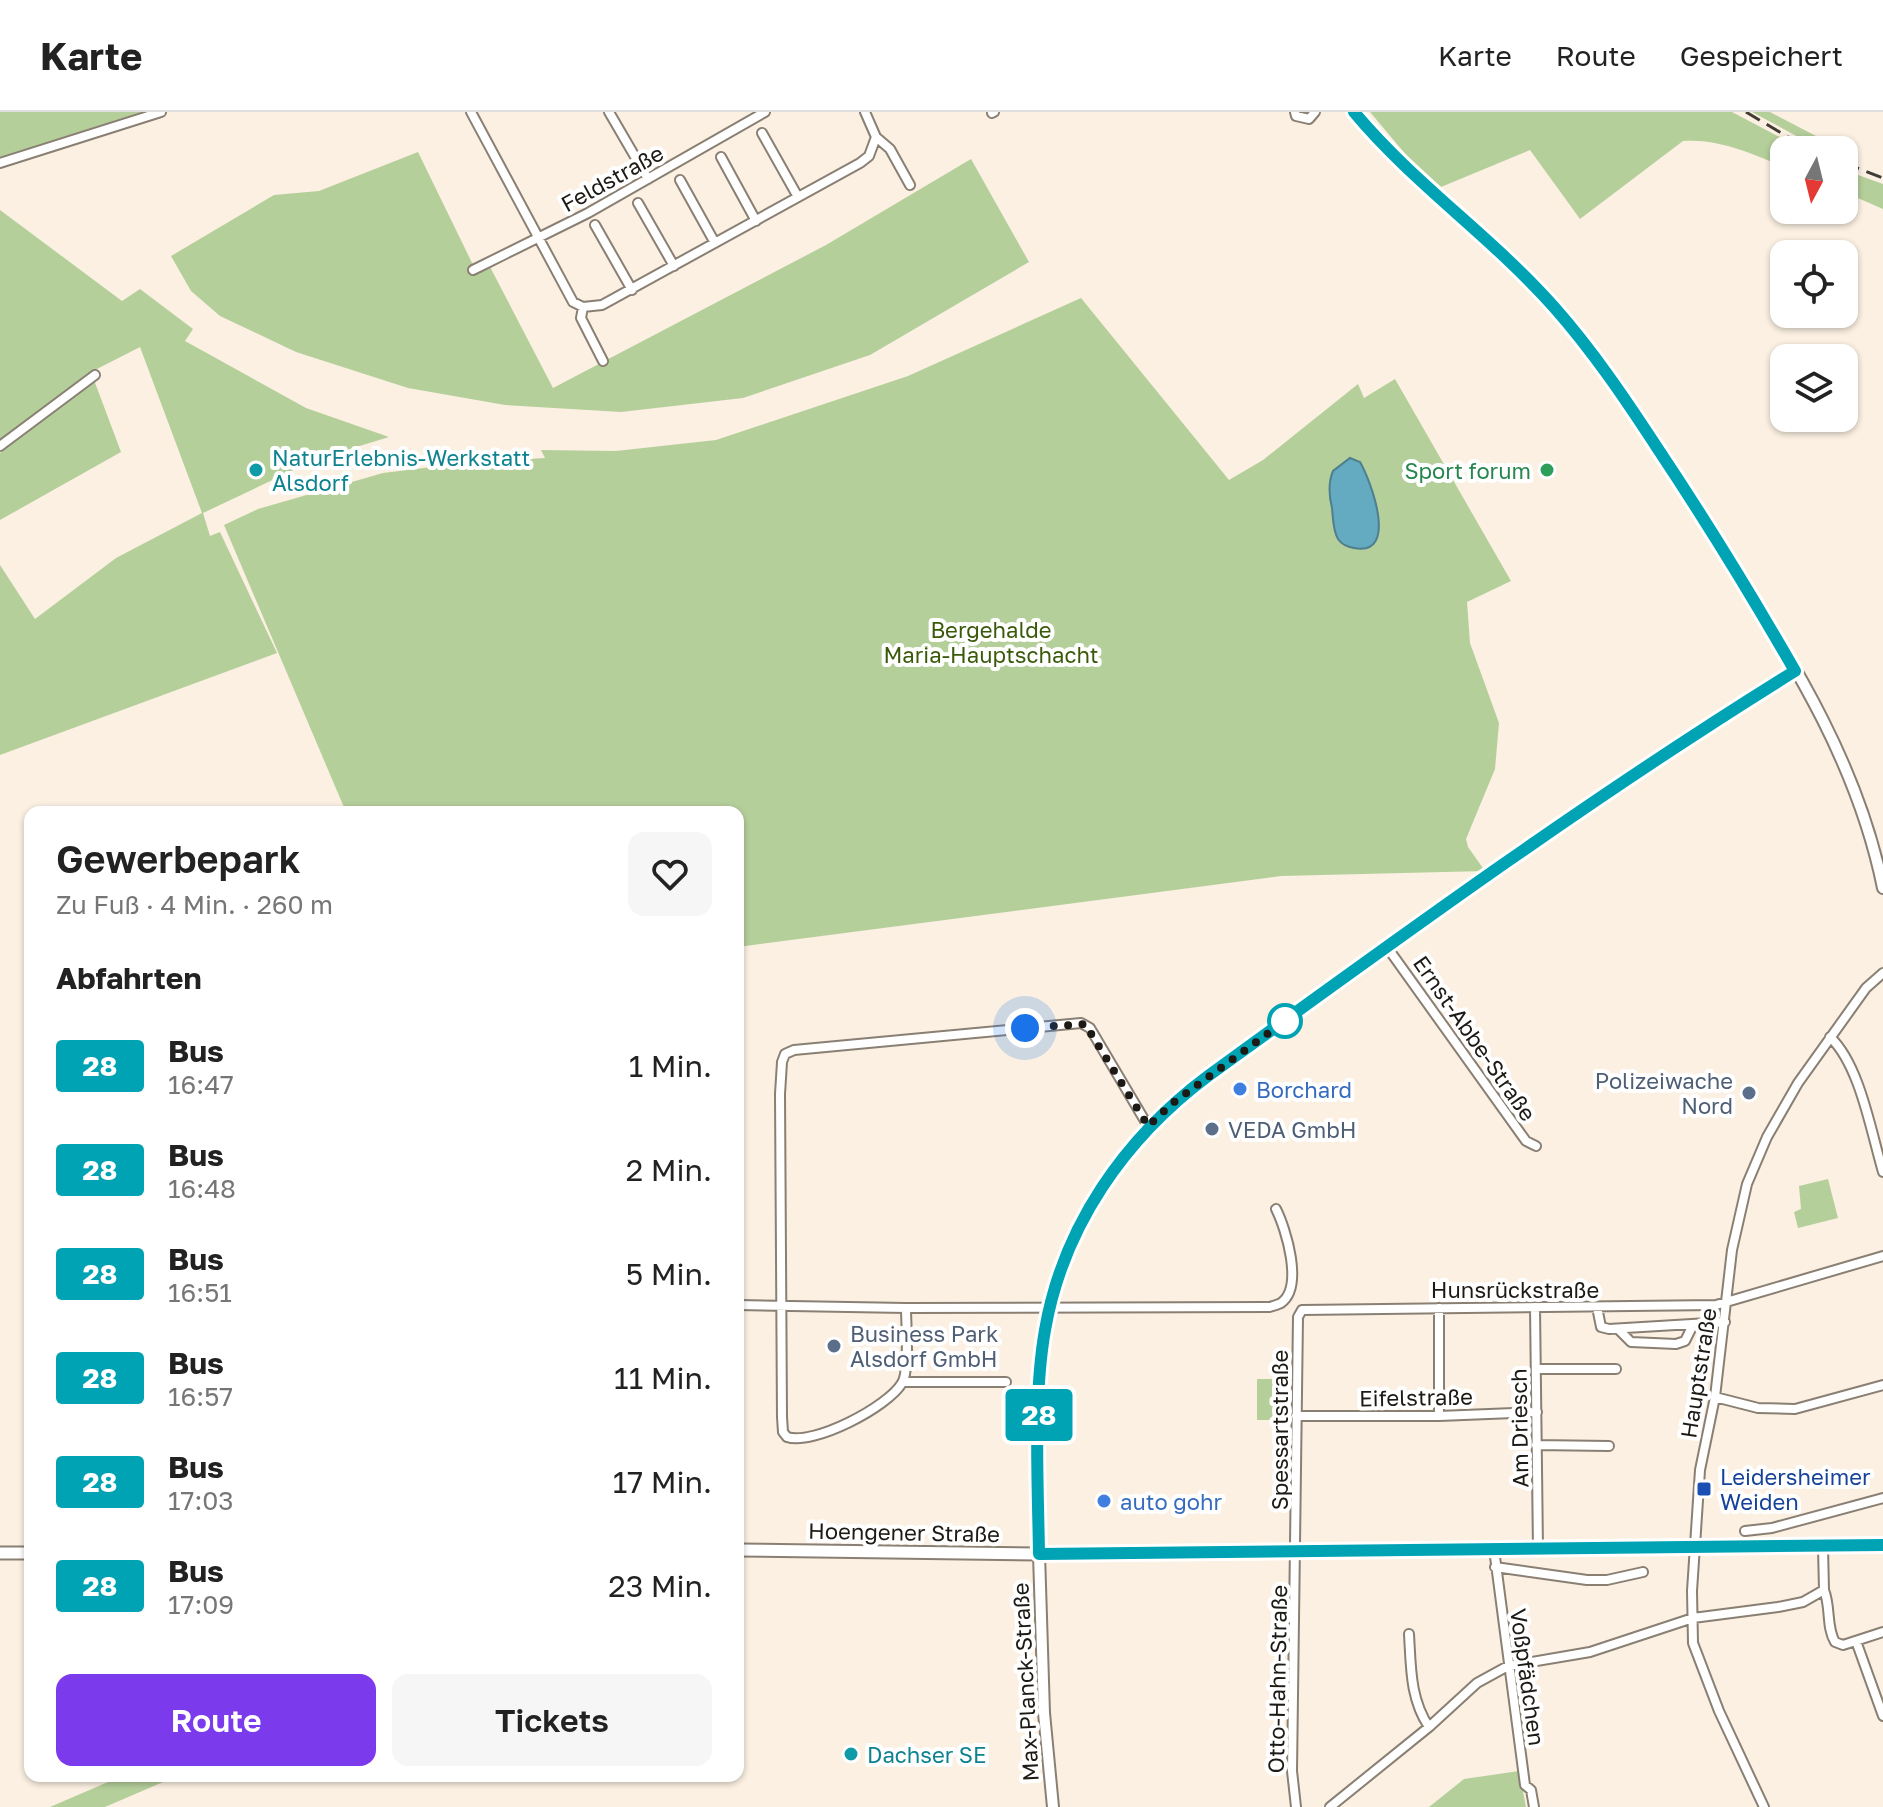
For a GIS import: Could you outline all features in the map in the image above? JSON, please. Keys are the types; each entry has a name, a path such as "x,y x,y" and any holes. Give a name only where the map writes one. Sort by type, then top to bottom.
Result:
{"main road":[{"path":"1039,1538 1039,1554"},
{"name":"Hoengener Straße","path":"744,1550 1039,1554 1883,1545"},
{"path":"0,1553 24,1553"}],"street":[{"path":"0,163 161,112"},
{"path":"471,112 573,302 583,307 602,305 632,290 860,163 869,156 876,137"},
{"path":"609,112 648,179"},
{"name":"Feldstraße","path":"473,270 539,238 765,112"},
{"path":"865,112 876,137 890,149 910,185"},
{"path":"1295,112 1296,116 1309,119 1315,112"},
{"path":"1357,115 1400,160 1514,264 1574,332 1629,406 1688,494 1834,739 1848,769 1876,854 1883,888"},
{"path":"762,133 798,197"},
{"path":"721,157 756,221"},
{"path":"680,180 715,243"},
{"path":"638,203 674,266"},
{"path":"595,225 632,290"},
{"path":"583,307 581,318 603,361"},
{"path":"0,446 95,375"},
{"path":"1039,1538 1040,1369 1050,1307 1075,1235 1088,1209 1148,1126 1198,1083 1535,841 1681,742 1795,671"},
{"name":"Ernst-Abbe-Straße","path":"1387,947 1526,1141 1536,1146"},
{"name":"Hauptstraße","path":"1764,1807 1719,1711 1693,1643 1694,1548 1700,1470 1715,1397 1732,1250 1747,1184 1767,1137 1830,1037 1866,988 1883,973"},
{"path":"1006,1382 903,1382 867,1412 836,1430 800,1439 787,1437 783,1432 781,1071 785,1054 794,1050 1081,1023 1090,1028 1148,1126"},
{"path":"1830,1037 1841,1047 1851,1066 1883,1172"},
{"path":"744,1305 1253,1308 1281,1303 1291,1284 1290,1246 1276,1209"},
{"name":"Hunsrückstraße","path":"1302,1310 1728,1303 1883,1256"},
{"name":"Am Driesch","path":"1535,1307 1538,1549"},
{"path":"1597,1307 1601,1327 1618,1329 1725,1322"},
{"path":"903,1382 906,1308"},
{"path":"1439,1308 1439,1416"},
{"name":"Spessartstraße","path":"1296,1551 1298,1317 1302,1310"},
{"path":"1618,1329 1631,1342 1676,1344 1685,1341 1693,1325"},
{"path":"1536,1369 1616,1369"},
{"path":"1715,1397 1758,1408 1795,1409 1883,1385"},
{"name":"Eifelstraße","path":"1296,1416 1537,1412"},
{"path":"1536,1445 1609,1446"},
{"path":"1745,1531 1772,1528 1883,1498"},
{"path":"1823,1547 1824,1590 1831,1635 1835,1642 1843,1645 1883,1632"},
{"name":"Voßpfädchen","path":"1494,1549 1525,1785 1531,1790 1534,1807"},
{"name":"Otto-Hahn-Straße","path":"1296,1551 1292,1771 1296,1807"},
{"name":"Max-Planck-Straße","path":"1039,1554 1044,1713 1053,1807"},
{"path":"1495,1567 1587,1580 1607,1580 1643,1572"},
{"path":"1330,1807 1345,1798 1477,1683 1508,1666 1590,1652 1693,1618 1803,1602 1824,1590"},
{"path":"1409,1634 1413,1690 1418,1711 1429,1727"},
{"path":"1856,1641 1883,1716"}],"green space":[{"path":"0,112 142,112 0,159"},
{"path":"1370,112 1732,112 1777,136 1770,136 1770,161 1722,144 1683,141 1580,219 1530,150 1441,187 1407,156"},
{"path":"1752,112 1770,112 1816,136 1796,136"},
{"path":"418,152 476,271 489,265 553,388 826,245 971,159 1029,262 870,355 743,398 621,412 505,405 408,388 296,352 220,316 191,291 171,256 274,195 319,191"},
{"path":"1858,175 1883,184 1883,209 1858,198"},
{"path":"0,210 122,301 140,289 193,329 185,341 306,408 389,437 317,459 203,513 210,536 220,532 277,653 0,755 0,565 35,619 116,558 202,513 140,347 91,372 121,452 0,520 0,453 5,449 0,442"},
{"name":"Bergehalde Maria-Hauptschacht","path":"1081,298 1229,480 1263,460 1358,384 1364,398 1395,379 1511,581 1467,602 1470,643 1499,723 1495,769 1466,839 1485,871 1281,876 744,946 744,806 343,806 224,525 258,509 383,473 545,458 541,450 616,451 716,440 908,376"},
{"path":"1828,1179 1838,1218 1798,1228 1794,1212 1801,1209 1799,1186"},
{"path":"1257,1379 1287,1379 1288,1420 1257,1420"},
{"path":"1519,1771 1526,1807 1429,1807 1464,1779"},
{"path":"108,1782 163,1782 105,1807 50,1807"}],"water":[{"path":"1350,458 1360,462 1375,499 1379,529 1376,541 1368,548 1354,548 1341,543 1334,528 1330,480 1333,471"}],"railway":[{"path":"1746,112 1786,136"},
{"path":"1858,168 1883,178"}],"bus line":[{"name":"28","path":"1354,112 1400,160 1514,264 1574,332 1688,494 1795,671 1681,742 1535,841 1208,1076 1148,1126 1103,1184 1088,1209 1075,1235 1050,1307 1040,1369 1039,1554 1883,1545"}],"place":[{"name":"NaturErlebnis-Werkstatt Alsdorf","path":"256,470"},
{"name":"Sport forum","path":"1547,470"},
{"name":"Borchard","path":"1240,1089"},
{"name":"Polizeiwache Nord","path":"1749,1093"},
{"name":"VEDA GmbH","path":"1212,1129"},
{"name":"Business Park Alsdorf GmbH","path":"834,1346"},
{"name":"Leidersheimer Weiden","path":"1704,1489"},
{"name":"auto gohr","path":"1104,1501"},
{"name":"Dachser SE","path":"851,1754"}],"route":[{"path":"1025,1028 1085,1024 1148,1126 1174,1102 1285,1021"}]}
